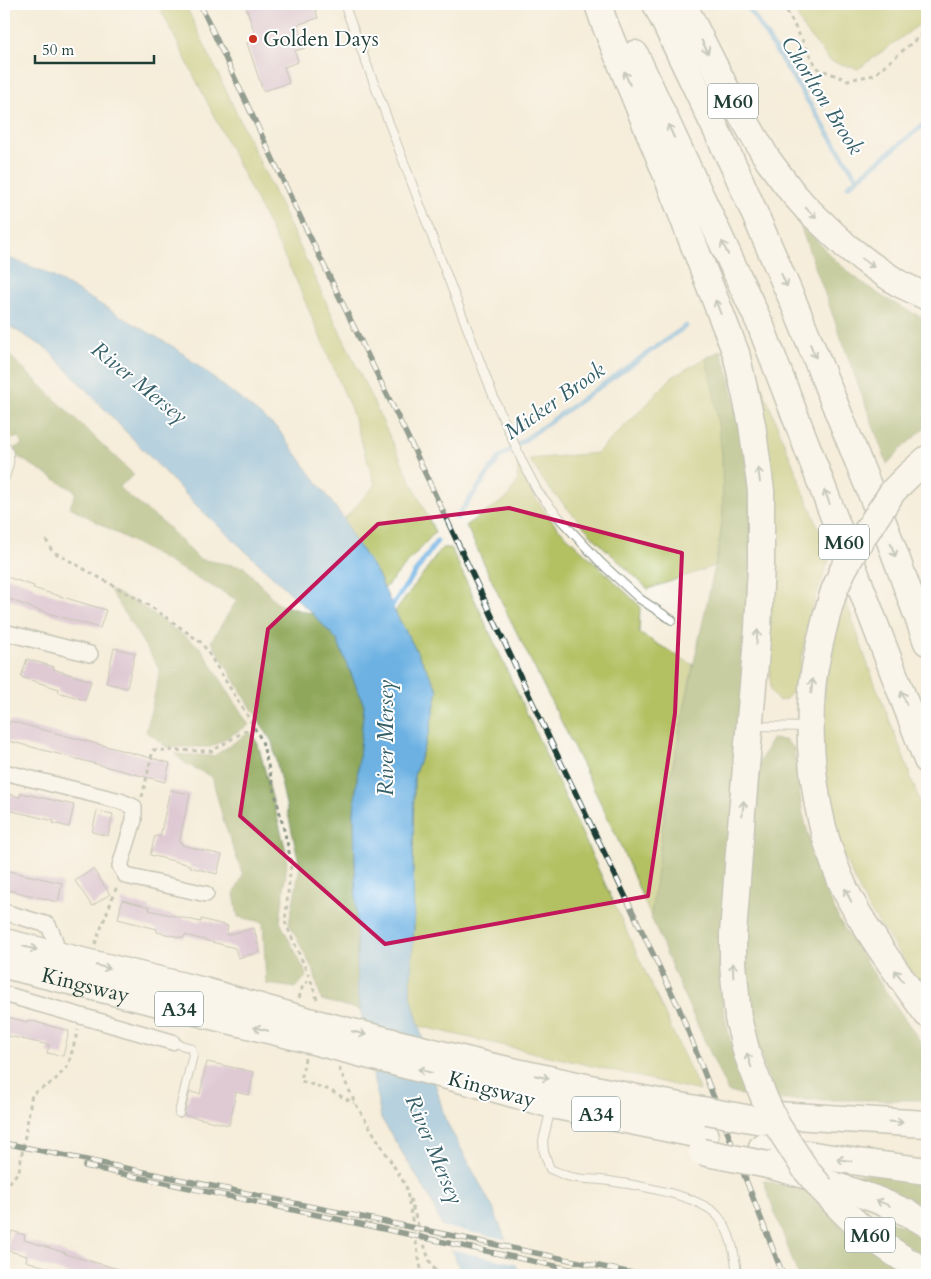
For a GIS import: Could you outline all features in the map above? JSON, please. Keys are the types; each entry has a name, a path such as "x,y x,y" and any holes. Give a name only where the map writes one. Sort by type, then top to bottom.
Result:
{"highway":[{"name":"M60","path":"598,4 736,352 752,424 761,492 761,564 733,963 738,1018 747,1054 777,1126 806,1170 848,1216 863,1229 899,1256 927,1272"},
{"name":"M60","path":"612,4 760,324 921,740 927,760"},
{"name":"M60","path":"656,4 736,171 795,306 886,530 927,642"},
{"name":"M60","path":"683,4 724,85 768,160 792,192 846,246 898,283 927,297"},
{"name":"M60","path":"927,459 893,491 843,570 834,591 816,656 811,727 816,792 832,858 841,881 877,944 927,1014"},
{"name":"Kingsway","path":"4,942 53,966"},
{"name":"Kingsway","path":"4,965 53,966 204,991 308,1026 492,1077 627,1096 702,1123 765,1156 927,1171"},
{"name":"Kingsway","path":"492,1077 556,1105 702,1123"},
{"path":"702,1123 761,1118 927,1124"},
{"path":"761,1118 828,1132 927,1142"},
{"path":"765,1156 801,1174 872,1198 908,1213 927,1224"}],"street":[{"path":"5,637 90,654"},
{"path":"4,772 120,801 134,807 134,820 120,866 126,876 206,894"},
{"name":"Kingsway","path":"4,912 48,926 54,936 56,946 53,966"},
{"name":"Kingsway","path":"4,994 172,1042"}],"lane":[{"path":"344,4 496,404 538,492 600,562 640,599 672,620"},
{"path":"4,444 8,449 10,459 4,479"},
{"path":"750,726 811,727"},
{"path":"172,1042 192,1048 194,1055 179,1113"},
{"path":"556,1105 543,1140 544,1152 550,1169 568,1176 610,1181 679,1195 708,1208 718,1217 726,1229 735,1251 737,1275"}],"path":[{"path":"783,4 817,68 846,80 874,75 927,30"},
{"path":"46,540 52,551 150,606 202,643 262,741 291,864 285,922 310,978 308,1026 301,1081 328,1089 355,1103"},
{"path":"134,807 141,799 153,750 212,751 253,726"},
{"path":"97,939 116,888 126,876"},
{"path":"308,1026 302,988 310,978"},
{"path":"4,1189 19,1170 32,1094 53,1082 68,1066 82,1016"},
{"path":"338,1066 355,1103 406,1186 429,1260 438,1275"},
{"path":"406,1186 422,1275"}],"highlighted area":[{"path":"509,508 682,553 675,713 648,896 385,944 240,816 268,629 378,524"}],"green space":[{"path":"158,4 185,4 435,532 384,589 377,573 352,536 344,519 375,485 351,409 295,278"},
{"path":"791,4 927,4 927,19 858,69 830,61 804,29"},
{"path":"795,212 826,251 848,272 886,299 927,319 927,426 887,464"},
{"path":"4,350 134,475 119,487 167,526 199,559 244,567 278,604 313,614 337,640 364,705 354,812 358,995 360,1010 321,1000 314,972 289,923 300,867 272,742 211,641 237,600 70,507 76,492 17,456 14,448 22,445 19,437 12,439 4,433"},
{"path":"721,350 729,375 744,448 750,502 752,566 721,944 720,979 730,1039 749,1096 728,1092 681,989 651,917 667,794 718,552 723,516 722,453 714,393 706,358"},
{"path":"748,352 830,557 811,611 793,692 786,699 778,701 771,691"},
{"path":"706,358 714,393 722,453 723,516 715,566 648,589 597,541 547,486 529,459 597,453 672,377"},
{"path":"518,462 533,495 556,526 640,606 639,633 693,665 667,794 651,917 615,833 466,525 507,498 517,482"},
{"path":"442,548 451,548 700,1091 419,1026 410,993 414,925 414,776 429,732 438,690 395,612"},
{"path":"110,590 136,602 201,648 249,725 211,747 166,747 146,732 160,670"},
{"path":"845,598 869,668 927,822 927,994 867,906 841,851 821,759 827,657"},
{"path":"250,732 258,744 285,847 287,863 280,922 307,975 296,988 266,984 263,922 238,917 234,894 243,875 224,823 212,777 186,764 175,754 214,756"},
{"path":"772,739 785,740 794,748 803,814 811,845 824,885 839,920 927,1051 927,1100 778,1100 765,1071 749,1009 746,947 753,815 760,761"},
{"path":"869,1174 927,1180 927,1206 880,1189 831,1176"},
{"path":"763,1180 807,1192 846,1231 911,1275 798,1275"},
{"path":"859,1209 927,1238 927,1257 891,1235"}],"water":[{"name":"River Mersey","path":"4,256 45,272 177,349 278,429 344,519 352,536 377,573 395,612 438,690 429,732 414,776 414,925 410,993 445,1119 493,1208 520,1275 462,1275 430,1198 381,1118 358,995 354,812 364,705 337,640 313,614 197,506 47,349 4,323"}],"pier":[{"path":"439,1226 509,1240 519,1264 448,1249"}],"building":[{"path":"245,4 314,4 318,18 297,25 305,48 295,51 298,62 284,67 289,83 263,91 247,43 257,40"},
{"path":"7,577 34,586 33,588 106,610 100,628 37,610 4,597 4,586"},
{"path":"114,648 135,653 127,688 106,683"},
{"path":"27,659 91,681 85,700 58,692 59,689 21,677"},
{"path":"10,721 170,763 165,782 5,740"},
{"path":"170,790 190,794 179,842 182,845 222,855 217,874 150,855 155,836 160,837"},
{"path":"4,793 20,797 21,793 74,805 69,827 53,823 54,821 4,809"},
{"path":"97,811 113,814 108,836 92,832"},
{"path":"93,869 110,894 92,906 75,881"},
{"path":"4,870 62,883 58,902 4,889"},
{"path":"122,900 150,907 149,910 201,922 201,919 228,926 226,935 254,928 260,952 238,958 235,948 185,935 184,938 157,932 157,929 118,919"},
{"path":"4,1016 69,1031 63,1056 47,1053 49,1045 4,1035"},
{"path":"207,1062 254,1072 249,1095 236,1092 229,1125 184,1115 190,1092 200,1094"},
{"path":"12,1231 25,1235 24,1240 129,1272 128,1275 72,1275 26,1261 27,1256 6,1250"}],"waterway":[{"name":"Chorlton Brook","path":"746,4 857,178"},
{"name":"Micker Brook","path":"848,186 927,122"},
{"name":"Micker Brook","path":"457,517 500,457 686,326"},
{"name":"Micker Brook","path":"389,610 437,541"}],"railway":[{"path":"200,4 679,1008 783,1275"},
{"path":"4,1143 642,1275"},
{"path":"85,1166 597,1275"}],"place":[{"name":"Golden Days","path":"253,39"}]}
